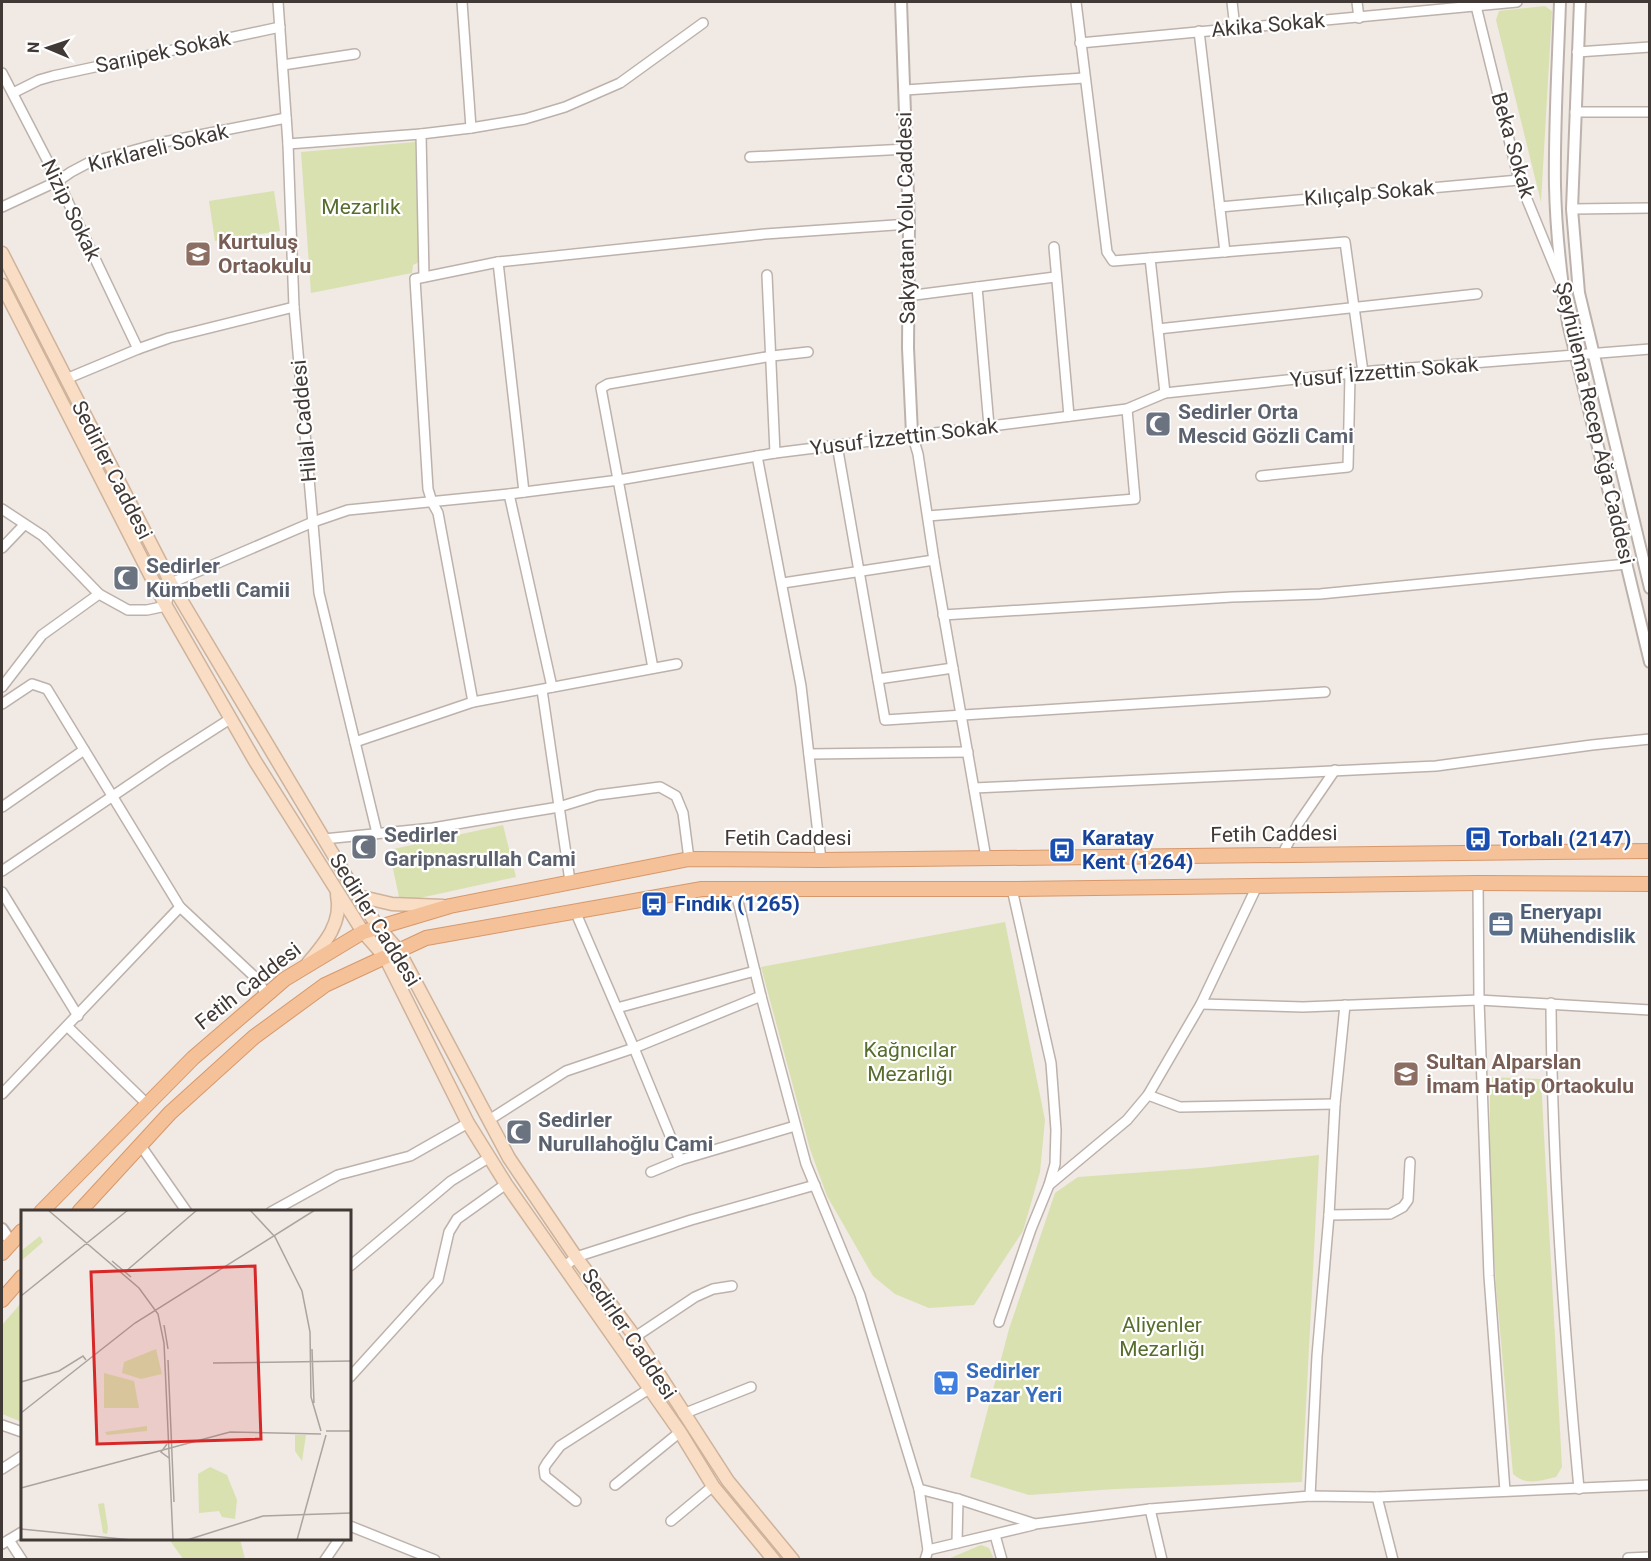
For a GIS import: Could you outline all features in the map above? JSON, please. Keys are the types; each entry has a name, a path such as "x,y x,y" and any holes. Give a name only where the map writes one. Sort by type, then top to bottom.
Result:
{"main road":[{"name":"Sedirler Caddesi","path":"2,253 171,583 358,896 378,927 399,951 509,1158 576,1257 635,1337 728,1481 793,1560"},
{"name":"Sedirler Caddesi","path":"2,285 166,606 230,719 336,891 363,933 385,957 468,1123 506,1184 680,1432 713,1486 774,1560"},
{"path":"1625,852 1650,839"},
{"name":"Fetih Caddesi","path":"44,1210 146,1103 193,1058 285,979 363,933 450,906 689,858 821,860 1650,851"},
{"name":"Fetih Caddesi","path":"81,1210 170,1113 254,1037 325,985 426,938 702,889 1012,889 1649,883"},
{"path":"306,966 335,927 340,905 336,891"},
{"path":"358,896 392,904 450,906"},
{"path":"79,1173 96,1191"},
{"path":"2,1253 21,1232"},
{"path":"2,1300 21,1278"}],"street":[{"name":"Hilal Caddesi","path":"278,2 288,144 294,307 319,593 377,833"},
{"path":"462,2 471,128"},
{"name":"Sakyatan Yolu Caddesi","path":"901,2 909,224 908,296 912,434"},
{"path":"1076,2 1107,252 1113,261 1345,242 1363,372"},
{"path":"1232,2 1235,28"},
{"path":"1356,2 1359,18"},
{"name":"Akika Sokak","path":"1080,43 1359,18 1475,3 1517,2"},
{"name":"Şeyhülema Recep Ağa Caddesi","path":"1560,2 1555,183 1562,284 1576,357 1650,662"},
{"name":"Şeyhülema Recep Ağa Caddesi","path":"1580,2 1572,209 1580,293 1646,557 1650,588"},
{"name":"Beka Sokak","path":"1475,3 1519,180 1562,284"},
{"path":"288,144 421,134 525,119 566,107 620,83 702,23"},
{"name":"Sarıipek Sokak","path":"13,93 53,76 280,27"},
{"name":"Akika Sokak","path":"1199,32 1226,252"},
{"path":"1577,52 1650,46"},
{"path":"283,64 355,54"},
{"name":"Nizip Sokak","path":"2,73 58,182 138,349"},
{"path":"905,90 1084,78"},
{"path":"1575,112 1650,112"},
{"name":"Kırklareli Sokak","path":"2,207 58,182 71,172 88,164 164,142 286,118"},
{"path":"421,134 424,276"},
{"path":"750,157 907,149"},
{"name":"Kılıçalp Sokak","path":"1220,207 1519,180"},
{"path":"1572,209 1650,208"},
{"path":"473,702 438,513 428,489 415,279 498,262 765,234 909,224"},
{"path":"1054,248 1069,416"},
{"path":"1150,258 1165,393"},
{"path":"498,262 524,492"},
{"path":"767,275 775,453"},
{"path":"908,296 1055,277"},
{"path":"978,287 989,426"},
{"path":"1158,329 1477,294"},
{"path":"66,379 169,338 294,307"},
{"name":"Yusuf İzzettin Sokak","path":"171,583 313,522 348,510 509,494 619,480 775,453 912,434 1127,409 1165,393 1363,372 1650,350"},
{"path":"653,668 601,388 608,384 808,352"},
{"path":"1261,476 1348,467 1350,374"},
{"path":"928,516 1135,499 1127,409"},
{"path":"912,434 986,858"},
{"path":"837,445 885,720 1325,692"},
{"path":"757,456 801,686 821,860"},
{"path":"509,494 552,687"},
{"path":"2,509 43,536 99,594 128,610 147,610 166,606 171,583"},
{"path":"2,548 24,525"},
{"path":"783,583 934,560"},
{"path":"944,615 1232,597 1320,594 1627,564"},
{"path":"2,687 42,635 99,594"},
{"path":"355,741 473,702 677,664"},
{"path":"878,679 953,668"},
{"path":"2,704 32,684 47,689 180,907 257,979 267,996"},
{"path":"542,690 570,881"},
{"path":"2,871 230,719"},
{"path":"974,788 1245,777 1335,770 1436,766 1650,739"},
{"path":"2,807 84,750"},
{"path":"809,754 968,752"},
{"path":"1282,855 1298,824 1335,770"},
{"path":"324,838 433,828 559,807 598,795 660,787 676,796 683,813 689,858"},
{"path":"1478,883 1479,1000 1489,1276 1505,1491"},
{"path":"1049,1185 1127,1120 1148,1095 1201,1004 1257,886"},
{"path":"735,889 806,1164 860,1295 919,1489 927,1555 957,1543 1035,1524 1150,1509 1310,1496 1377,1497 1650,1485"},
{"path":"999,1322 1055,1164 1056,1130 1051,1063 1012,889"},
{"path":"2,892 78,1016"},
{"path":"2,1094 180,907"},
{"path":"574,911 680,1160"},
{"path":"617,1008 755,971"},
{"path":"489,1120 566,1071 634,1048 761,996"},
{"path":"1201,1004 1303,1007 1479,1000 1650,1010"},
{"path":"1551,1003 1551,1083 1563,1316 1579,1489"},
{"path":"1310,1496 1317,1356 1329,1215 1335,1104 1345,1005"},
{"path":"68,1027 146,1103"},
{"path":"1148,1095 1180,1107 1335,1104"},
{"path":"275,1210 338,1175 410,1156 468,1123"},
{"path":"651,1172 680,1160 795,1126"},
{"path":"141,1146 186,1210"},
{"path":"351,1265 451,1181 490,1157"},
{"path":"1329,1215 1390,1214 1403,1207 1408,1200 1410,1162"},
{"path":"351,1376 438,1280 450,1232 457,1219 506,1184"},
{"path":"564,1267 576,1257 691,1220 815,1185"},
{"path":"2,1229 11,1242"},
{"path":"635,1337 695,1297 713,1289 732,1286"},
{"path":"683,1414 751,1387"},
{"path":"576,1501 546,1476 544,1468 547,1463 560,1446 649,1389"},
{"path":"2,1425 21,1432"},
{"path":"615,1485 680,1432"},
{"path":"2,1469 21,1457"},
{"path":"670,1521 713,1486"},
{"path":"919,1489 1035,1524"},
{"path":"1377,1497 1393,1560"},
{"path":"957,1543 958,1499"},
{"path":"1150,1509 1162,1560"},
{"path":"351,1526 435,1560"},
{"path":"21,1533 5,1542 22,1560"},
{"path":"995,1534 1002,1560"},
{"path":"325,1560 339,1540"},
{"path":"1628,1558 1650,1557"}],"green space":[{"path":"1545,6 1552,11 1541,202 1496,20 1499,11"},
{"name":"Mezarlık","path":"415,142 419,262 413,265 412,273 311,293 301,152"},
{"path":"274,191 280,231 215,241 209,201"},
{"path":"503,825 516,877 415,899 399,897 389,850"},
{"name":"Kağnıcılar Mezarlığı","path":"1005,922 1045,1120 1040,1172 1023,1231 974,1305 929,1308 895,1294 873,1276 827,1196 810,1149 761,967"},
{"path":"1490,1077 1541,1079 1562,1467 1556,1477 1539,1481 1523,1480 1513,1474 1496,1286 1490,1188"},
{"name":"Aliyenler Mezarlığı","path":"1319,1155 1302,1482 1115,1489 1029,1495 970,1477 1009,1329 1055,1193 1078,1177 1201,1168"},
{"path":"21,1303 21,1422 2,1414 2,1325"},
{"path":"170,1540 240,1540 245,1559 183,1559"},
{"path":"981,1545 989,1548 994,1559 948,1559"}],"place":[{"name":"Kurtuluş Ortaokulu","path":"198,254"},
{"name":"Sedirler Orta Mescid Gözli Cami","path":"1158,424"},
{"name":"Sedirler Kümbetli Camii","path":"126,578"},
{"name":"Torbalı (2147)","path":"1478,839"},
{"name":"Sedirler Garipnasrullah Cami","path":"364,847"},
{"name":"Karatay Kent (1264)","path":"1062,850"},
{"name":"Fındık (1265)","path":"654,904"},
{"name":"Eneryapı Mühendislik","path":"1501,924"},
{"name":"Sultan Alparslan İmam Hatip Ortaokulu","path":"1406,1074"},
{"name":"Sedirler Nurullahoğlu Cami","path":"519,1132"},
{"name":"Sedirler Pazar Yeri","path":"946,1383"}]}
